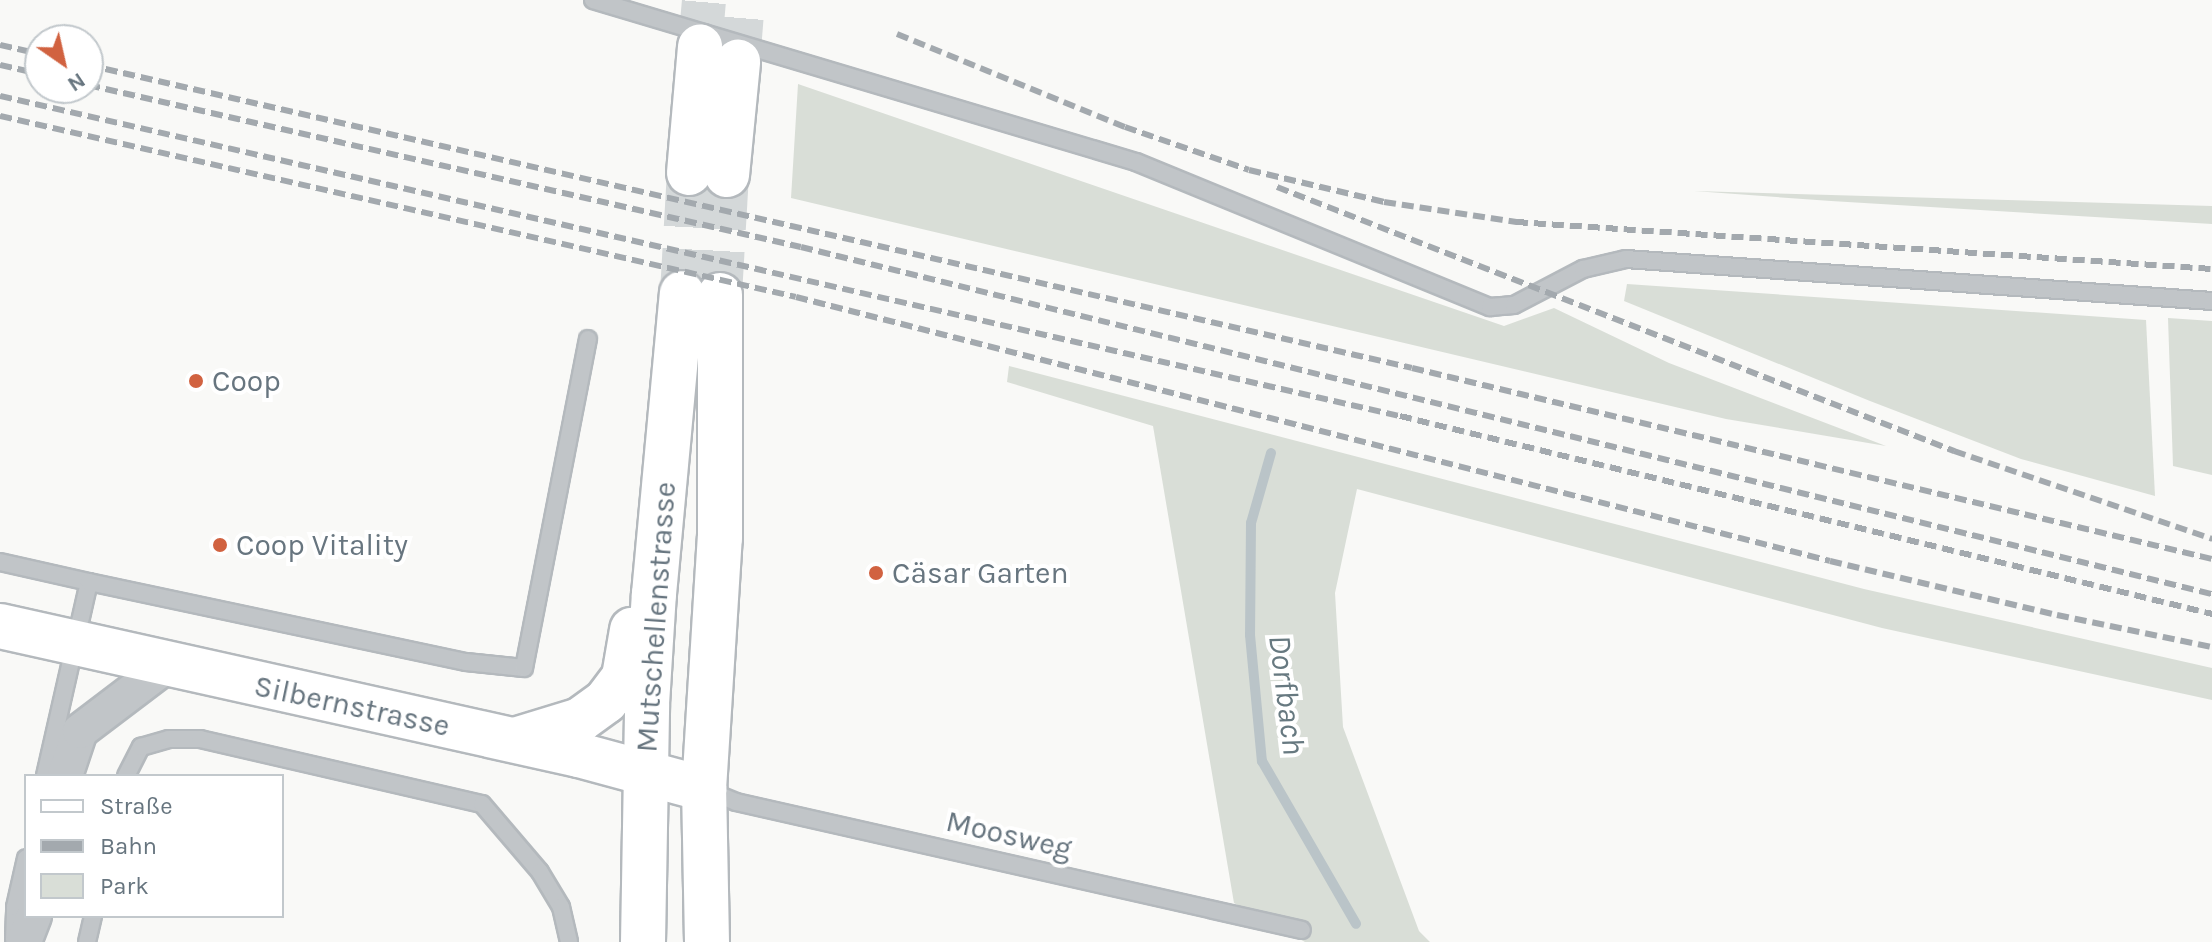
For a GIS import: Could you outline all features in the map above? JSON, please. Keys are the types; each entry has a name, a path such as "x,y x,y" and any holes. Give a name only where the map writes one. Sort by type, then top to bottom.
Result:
{"main road":[{"path":"708,174 719,54"},
{"name":"Mutschellenstrasse","path":"643,942 645,776 654,594 701,294 720,538 704,789 707,942"},
{"path":"513,741 580,720 606,701 624,677 630,634 654,594"},
{"name":"Silbernstrasse","path":"0,626 73,645 579,755 645,776 704,789"}],"street":[{"path":"66,774 80,731 167,665"},
{"path":"24,942 33,918"}],"lane":[{"path":"593,0 1136,162 1490,307 1514,305 1583,269 1626,259 2212,301"},
{"path":"0,562 466,662 524,668 588,339"},
{"path":"45,774 89,582"},
{"path":"127,774 141,747 169,739 200,739 482,804 540,872 561,907 569,942"},
{"name":"Moosweg","path":"704,789 736,802 1302,930"},
{"path":"14,942 15,907 24,867"},
{"path":"87,942 93,918"}],"green space":[{"path":"798,84 1504,326 1554,308 1669,363 1886,446 1726,419 791,198"},
{"path":"1694,191 2212,206 2212,224 1831,201"},
{"path":"1627,284 2146,320 2155,496 2021,459 1870,401 1624,301"},
{"path":"2168,318 2212,321 2212,475 2173,466"},
{"path":"1009,366 1864,589 2212,668 2212,700 1882,628 1357,489 1335,593 1343,727 1419,931 1430,942 1305,942 1234,903 1153,426 1007,382"}],"waterway":[{"name":"Dorfbach","path":"1271,453 1251,523 1250,635 1262,761 1356,924"}],"tunnel":[{"path":"700,46 704,0"},
{"path":"738,62 743,0"},
{"path":"682,293 689,173"},
{"path":"720,295 727,175"}],"railway":[{"path":"897,34 1125,127 1249,170 1384,202 1516,222 2212,269"},
{"path":"0,45 24,50"},
{"path":"0,65 24,70"},
{"path":"104,69 1412,368 2212,559"},
{"path":"104,89 801,247 2212,594"},
{"path":"0,96 1400,416 2212,614"},
{"path":"0,116 796,297 1830,561 2057,615 2212,647"},
{"path":"1277,187 1954,451 2212,539"}],"place":[{"name":"Coop","path":"196,381"},
{"name":"Coop Vitality","path":"220,545"},
{"name":"Cäsar Garten","path":"876,573"}]}
